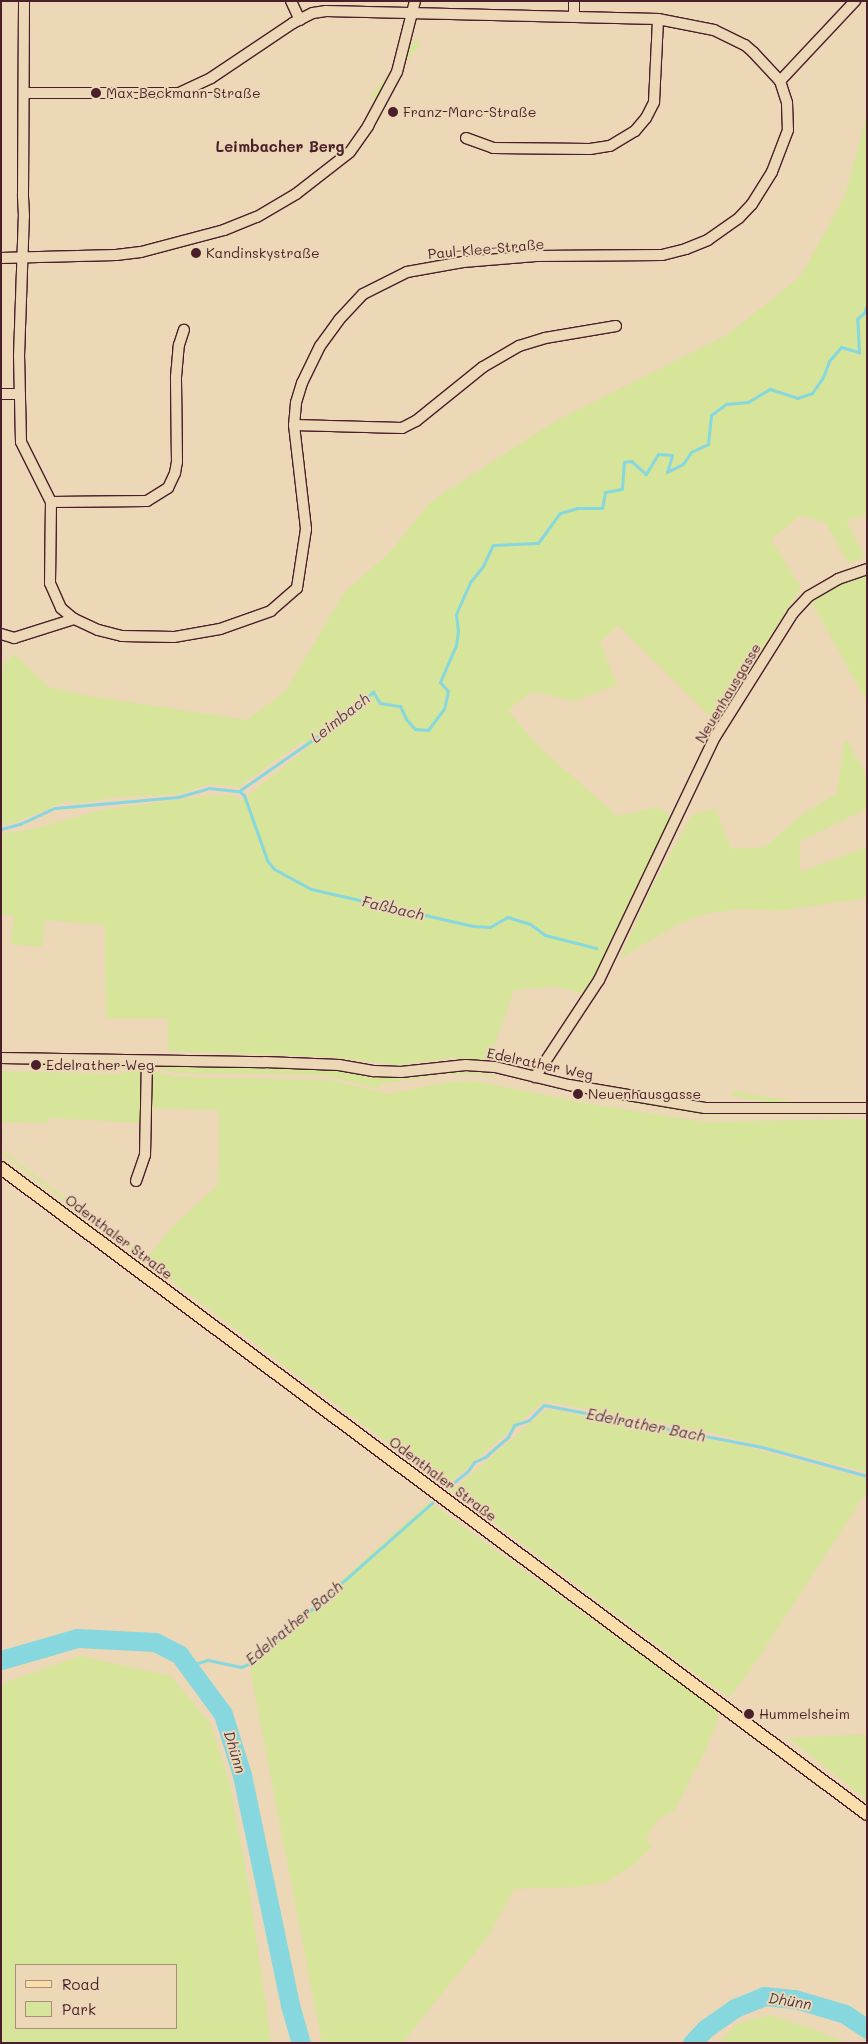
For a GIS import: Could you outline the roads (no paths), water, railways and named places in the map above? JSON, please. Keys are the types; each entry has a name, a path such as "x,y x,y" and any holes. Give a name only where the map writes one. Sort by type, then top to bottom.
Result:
{"main road":[{"name":"Odenthaler Straße","path":"1,1168 867,1814"}],"street":[{"name":"Paul-Klee-Straße","path":"24,1 23,257 19,336 21,442 51,502 50,583 61,608 74,619 98,630 122,636 174,636 220,629 271,611 297,588 306,529 294,425 302,383 320,346 363,294 406,272 463,262 536,256 662,255 686,249 715,234 738,218 752,204 772,172 788,130 787,103 780,81 745,45 706,27 658,19 413,14"},
{"path":"291,1 300,20"},
{"path":"1,258 116,255 181,243 224,230 257,217 296,194 350,152 368,126 397,72 415,1"},
{"path":"574,1 574,17"},
{"path":"780,81 856,1"},
{"path":"24,94 180,93 210,78 239,57 313,14 326,11 413,14"},
{"path":"466,138 493,148 590,149 610,146 635,131 646,118 654,102 658,19"},
{"path":"294,425 402,428 416,421 483,367 519,346 545,338 616,326"},
{"path":"51,502 95,504 147,501 168,488 177,462 176,377 179,345 184,330"},
{"path":"1,394 20,394"},
{"name":"Neuenhausgasse","path":"535,1077 599,980 715,737 793,613 809,596 838,579 867,568"},
{"path":"1,634 14,638 74,619"},
{"name":"Edelrather Weg","path":"1,1058 339,1065 383,1071 466,1064 495,1067 569,1086 705,1108 867,1108"},
{"path":"136,1181 144,1155 147,1061"}],"waterway":[{"name":"Leimbach","path":"1,829 20,824 55,808 178,797 209,788 239,791 341,720 373,692 380,703 400,706 406,719 415,729 428,730 444,709 448,691 440,682 456,645 458,631 456,614 471,581 483,566 493,545 538,543 560,513 577,508 602,508 605,492 622,489 624,462 631,461 646,474 658,454 672,455 667,472 683,464 691,452 708,444 711,415 726,404 748,402 770,389 797,398 812,393 823,377 829,361 841,347 859,352 857,319 864,313 867,305"},
{"name":"Faßbach","path":"239,791 244,795 267,860 274,869 311,889 473,926 490,927 507,917 530,924 545,935 596,948"},
{"name":"Edelrather Bach","path":"453,1483 468,1471 474,1462 485,1457 508,1437 514,1425 529,1420 544,1405 762,1447 867,1476"},
{"name":"Edelrather Bach","path":"188,1666 208,1660 241,1667 251,1663 432,1503"},
{"name":"Dhünn","path":"1,1660 77,1638 155,1642 179,1654 223,1714 242,1775 290,2005 301,2043"},
{"name":"Dhünn","path":"692,2043 705,2029 735,2008 764,1996 795,1999 845,2014 867,2029"}],"place":[{"name":"Max-Beckmann-Straße","path":"96,93"},
{"name":"Franz-Marc-Straße","path":"393,112"},
{"name":"Kandinskystraße","path":"196,253"},
{"name":"Edelrather Weg","path":"36,1065"},
{"name":"Neuenhausgasse","path":"578,1094"},
{"name":"Hummelsheim","path":"749,1714"}],"district":[{"name":"Leimbacher Berg","path":"280,147"}]}
